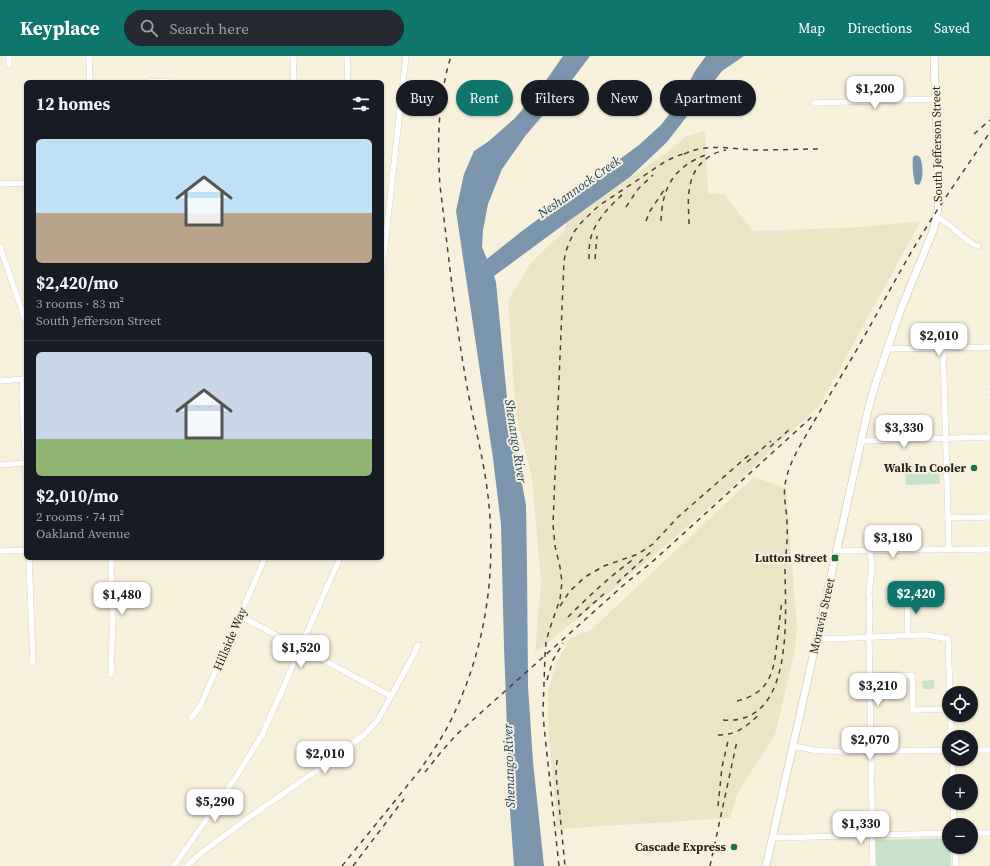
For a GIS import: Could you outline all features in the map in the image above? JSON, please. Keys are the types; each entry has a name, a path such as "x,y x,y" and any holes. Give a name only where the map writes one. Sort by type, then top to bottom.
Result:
{"main road":[{"name":"South Jefferson Street","path":"933,232 939,202 934,56"},
{"name":"Moravia Street","path":"766,866 872,394 904,303 933,232"}],"street":[{"path":"9,56 9,65"},
{"path":"89,56 90,80"},
{"path":"292,56 294,80"},
{"path":"384,253 406,56"},
{"path":"347,58 348,80"},
{"path":"814,103 936,99"},
{"path":"0,184 24,183"},
{"path":"936,217 947,222 970,242 978,246"},
{"path":"0,247 24,316"},
{"path":"887,349 990,347"},
{"path":"943,348 949,550"},
{"path":"0,381 24,379"},
{"path":"24,384 22,395 24,429"},
{"path":"861,441 990,437"},
{"path":"0,465 24,463"},
{"path":"948,518 990,517"},
{"path":"837,551 990,549"},
{"path":"0,551 24,550"},
{"path":"870,550 872,567 869,592 870,615 868,637 873,866"},
{"path":"29,560 33,663"},
{"path":"111,560 113,620 111,674"},
{"name":"Hillside Way","path":"191,718 202,702 264,560"},
{"path":"174,866 241,769 262,735 339,560"},
{"path":"907,596 908,635"},
{"path":"240,616 391,696"},
{"path":"818,637 830,639 928,635 948,639 950,686"},
{"path":"186,866 245,820 329,762 365,734 378,720 418,645"},
{"path":"869,676 912,675 913,710 942,709"},
{"path":"793,746 832,752 942,750"},
{"path":"978,750 990,750"},
{"path":"978,833 990,833"},
{"path":"773,838 942,834"},
{"path":"955,854 956,866"}],"shaded area":[{"path":"705,131 708,194 724,194 753,231 863,227 921,221 819,406 718,500 640,567 535,653 541,582 532,478 516,414 508,300 530,264 566,229 566,223 674,147 685,137"},
{"path":"754,477 786,488 797,627 795,650 775,735 736,797 730,818 557,829 548,724 548,693 555,666 570,638 591,630"}],"green space":[{"path":"939,466 940,484 906,485 905,467"},
{"path":"934,680 934,689 923,689 922,681"},
{"path":"942,838 942,854 950,854 951,866 876,866 875,840"}],"water":[{"path":"563,56 590,56 572,80 546,80"},
{"path":"706,56 744,56 722,71 715,80 690,80"},
{"name":"Shenango River","path":"521,111 521,116 542,116 526,135 502,169 488,204 483,230 482,247 487,259 522,231 639,145 661,125 668,116 687,116 667,142 630,177 494,276 496,282 508,409 526,505 528,686 533,762 544,866 514,866 510,811 501,525 493,458 456,211 464,174 474,151 489,141"},
{"path":"916,155 920,157 922,163 922,179 919,185 915,184 913,171 913,157"}],"railway":[{"path":"342,866 420,770 446,730 462,696 472,668 486,609 490,579 491,549 487,488 461,351 440,186 439,137 441,104 443,88 451,56"},
{"path":"974,134 990,120"},
{"path":"723,720 747,717 763,705 775,686 781,663 785,637 785,567 787,534 785,490 792,461 914,248 940,206 990,132"},
{"path":"684,154 711,148 755,150 823,149"},
{"path":"689,224 689,191 694,173 707,158 713,154 726,150"},
{"path":"559,866 543,712 546,642 560,599 562,582 555,546 553,524 564,261 566,251 574,232 594,210 666,161 689,152"},
{"path":"661,221 664,197 672,179 687,165 708,154"},
{"path":"626,207 638,189 653,175"},
{"path":"646,221 650,211 664,190"},
{"path":"589,259 590,240 596,225 608,208 623,194"},
{"path":"595,259 597,236"},
{"path":"425,772 456,735 626,583 651,563 815,414"},
{"path":"770,447 790,429"},
{"path":"747,462 771,441"},
{"path":"560,606 570,591 585,577 604,566 638,554 653,544 678,517 750,454"},
{"path":"617,583 654,549"},
{"path":"568,617 600,586 634,559"},
{"path":"578,617 606,592"},
{"path":"737,701 757,693 763,687 772,672 776,653 782,601"},
{"path":"547,680 553,660 563,643"},
{"path":"718,735 736,732 760,714"},
{"path":"718,806 722,767 728,741"},
{"path":"710,866 737,741"},
{"path":"557,760 556,774 565,866"},
{"path":"353,866 404,799"}],"place":[{"name":"Walk In Cooler","path":"974,468"},
{"name":"Lutton Street","path":"835,558"},
{"name":"Cascade Express","path":"734,847"}],"water label":[{"name":"Neshannock Creek","path":"579,187"}]}
